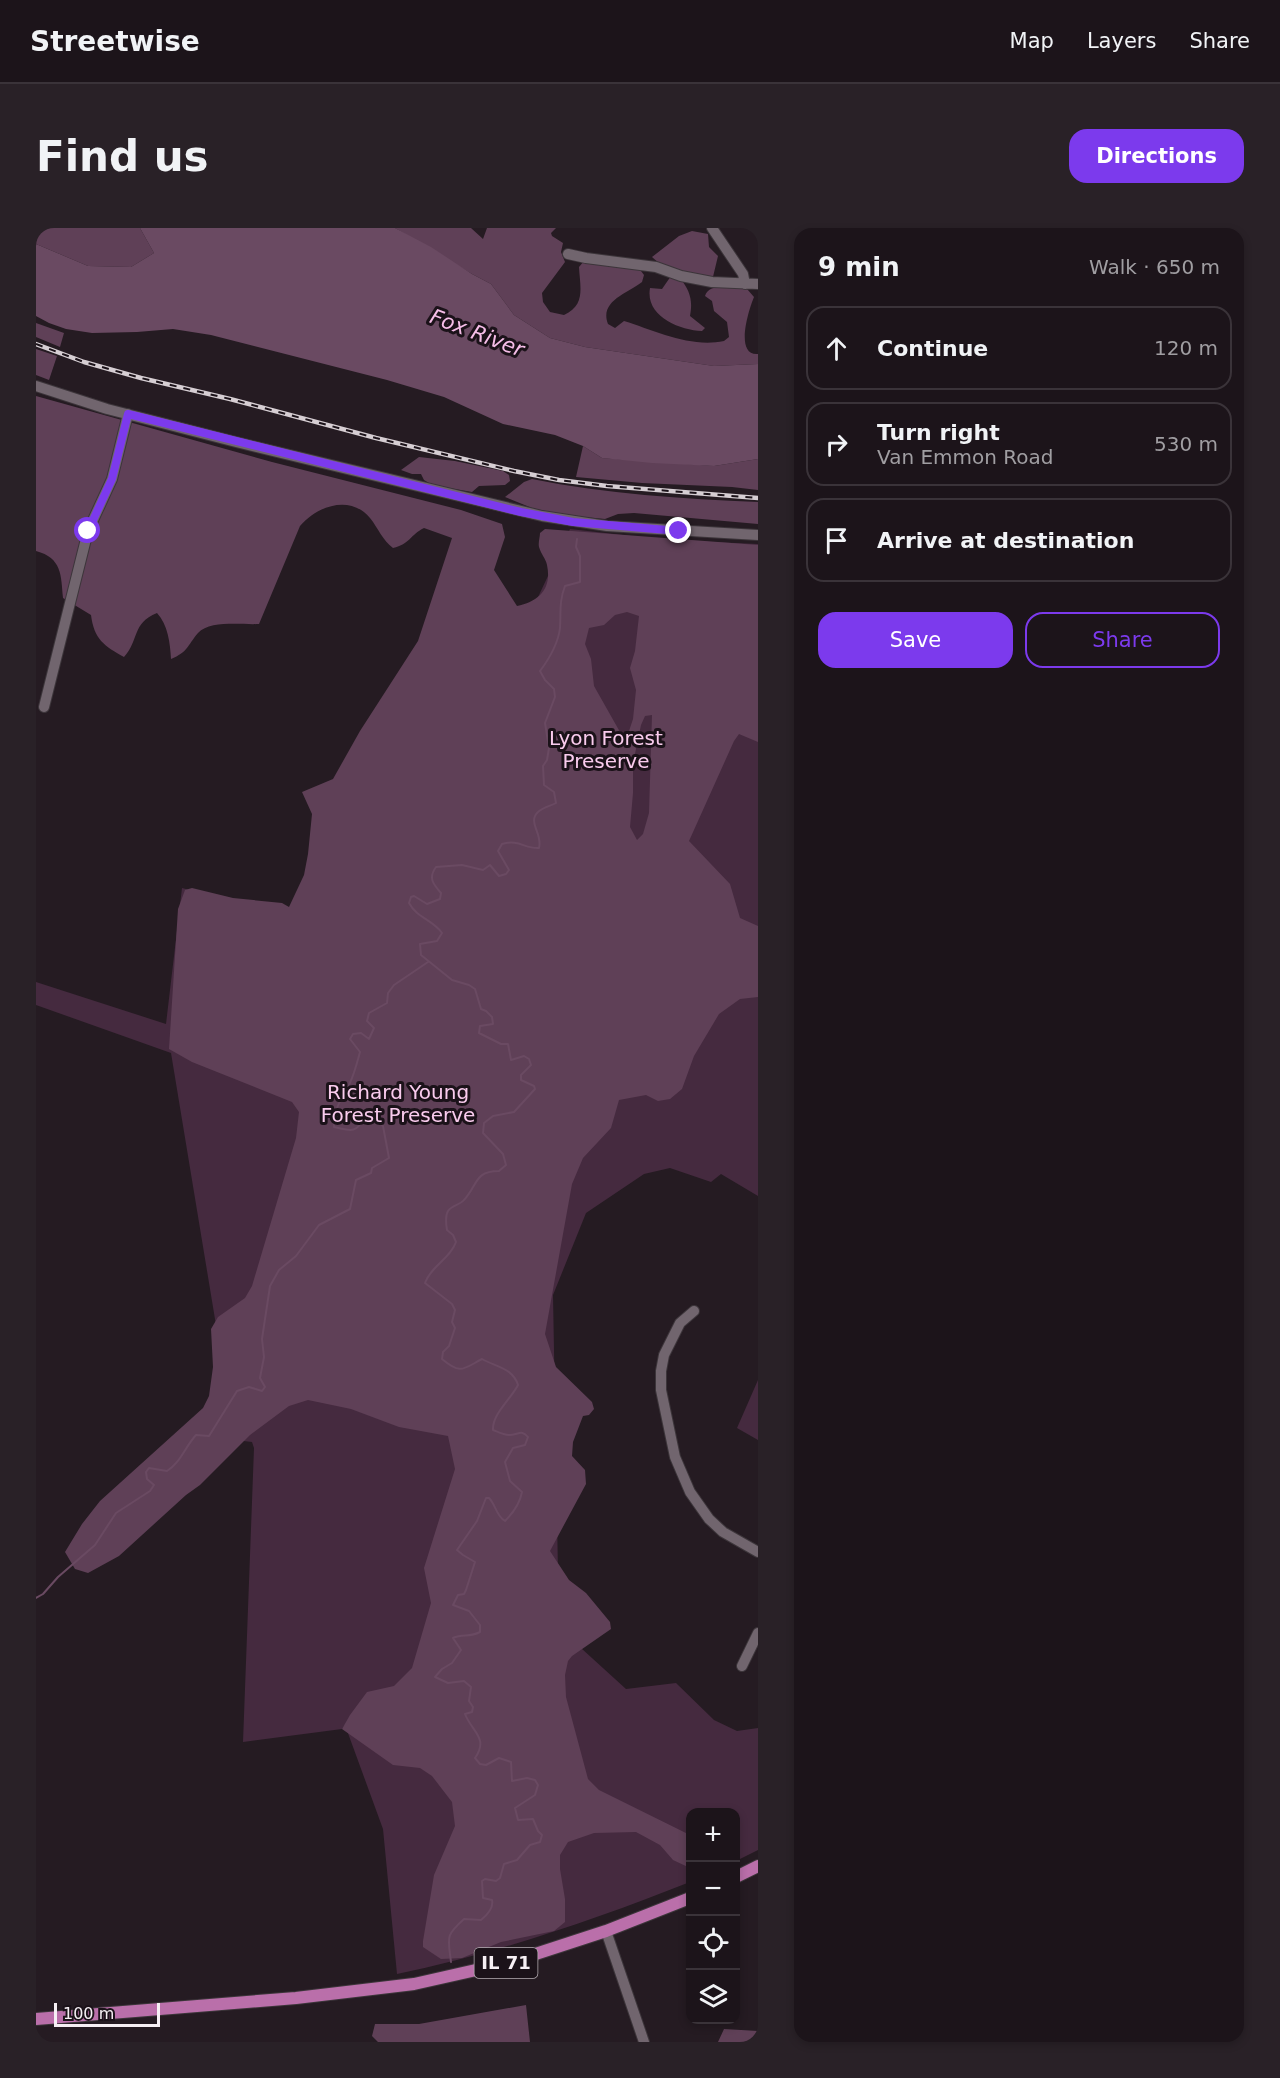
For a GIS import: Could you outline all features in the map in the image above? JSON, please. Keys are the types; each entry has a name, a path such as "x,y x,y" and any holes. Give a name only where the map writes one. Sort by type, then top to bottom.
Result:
{"main road":[{"path":"740,1875 758,1866"},
{"name":"IL 71","path":"36,2019 305,1997 414,1984 512,1962 606,1931 686,1900"}],"street":[{"path":"712,228 743,274 745,284"},
{"path":"568,254 656,267 681,276 712,282 758,284"},
{"path":"36,386 128,414 542,516 607,526 758,535"},
{"path":"44,707 88,531 112,479 128,414"},
{"path":"694,1311 680,1323 664,1355 660,1371 661,1390 675,1457 690,1492 709,1519 723,1532 758,1552"},
{"path":"742,1666 758,1633"},
{"path":"606,1931 644,2042"}],"green space":[{"path":"36,228 140,228 154,253 131,267 88,266 36,244"},
{"path":"395,228 471,228 483,239 487,228 556,228 551,233 563,243 561,252 565,262 542,293 543,302 550,312 564,315 576,306 580,295 579,267 584,261 633,267 644,275 642,282 616,298 608,309 606,316 608,324 615,328 624,321 686,340 711,343 724,341 729,337 727,322 714,311 712,301 705,296 707,292 717,287 747,289 754,297 749,311 745,340 751,353 758,354 758,364 714,366 585,347 550,338 514,315 491,284"},
{"path":"692,231 708,234 709,247 718,256 712,281 672,270 652,257 679,236"},
{"path":"671,276 680,278 686,287 691,300 690,316 705,328 702,331 683,328 666,320 653,306 650,288 662,289"},
{"path":"36,323 64,333 60,347 36,337"},
{"path":"36,349 57,356 49,380 36,375"},
{"name":"Richard Young Forest Preserve","path":"36,396 272,462 461,510 502,524 505,537 494,570 517,606 532,601 546,587 547,565 539,544 540,533 545,529 758,545 758,742 739,734 734,741 689,841 730,884 740,918 758,926 758,997 740,999 719,1014 694,1056 682,1089 670,1099 658,1101 646,1095 619,1100 611,1128 583,1158 572,1184 545,1334 556,1367 592,1402 594,1409 589,1415 583,1416 573,1442 572,1456 585,1470 586,1484 550,1551 569,1580 586,1593 610,1622 611,1629 568,1661 565,1675 566,1697 588,1779 599,1790 686,1833 686,1866 673,1860 660,1845 636,1832 594,1833 568,1842 560,1855 565,1922 554,1931 501,1942 462,1958 441,1959 423,1947 434,1875 455,1826 452,1802 432,1776 420,1768 393,1765 342,1729 367,1692 394,1686 412,1668 431,1603 424,1568 455,1469 448,1436 399,1427 351,1409 308,1400 289,1406 250,1435 200,1485 119,1556 88,1573 75,1569 65,1552 82,1524 100,1501 203,1408 209,1396 213,1367 211,1329 218,1317 245,1298 252,1286 296,1138 299,1112 292,1102 192,1062 169,1049 178,909 185,890 192,888 233,898 282,903 289,907 304,875 308,854 312,814 302,792 333,779 360,731 418,641 452,538 424,528 403,544 393,548 362,511 353,506 344,505 324,508 300,526 259,624 210,626 198,633 184,651 171,659 166,629 157,613 139,627 124,657 101,641 92,623 91,615 63,598 58,568 45,554 36,551","holes":["627,612 639,616 635,651 630,668 636,690 633,719 628,734 620,732 594,686 591,659 585,644 589,628 604,625 615,615","652,715 649,813 643,834 637,840 630,827 633,763 641,725 645,716"]},
{"path":"583,446 602,458 714,466 758,459 758,490 576,477"},
{"path":"419,457 455,461 503,471 509,475 510,481 505,485 479,486 472,492 432,485 424,480 421,474 401,470"},
{"path":"532,479 645,495 758,502 758,524 634,513 618,514 605,519 563,515 532,508 505,497 524,482"},
{"name":"Richard Young Forest Preserve","path":"570,529 667,540 758,544 758,1196 721,1174 711,1182 670,1168 644,1174 586,1213 553,1295 559,1628 626,1689 676,1683 714,1720 737,1731 758,1728 758,1850 740,1859 740,1808 686,1808 686,1884 509,1946 397,1974 383,1829 345,1725 342,1729 243,1742 254,1448 252,1442 235,1440 171,1053 36,1005 36,982 166,1024 182,888 291,916 509,659"},
{"path":"758,1380 758,1440 737,1428"},
{"path":"526,2005 530,2042 378,2042 372,2036 375,2024 419,2024"},
{"path":"724,2029 758,2031 758,2042 718,2042"}],"water":[{"name":"Fox River","path":"140,228 395,228 491,284 514,315 550,338 585,347 714,366 758,364 758,459 714,466 602,458 583,446 555,435 503,424 444,397 211,335 173,329 92,333 66,329 36,316 36,244 88,266 131,267 154,253"}],"waterway":[{"path":"451,1962 449,1938 454,1929 464,1919 481,1920 491,1909 492,1900 483,1898 482,1881 485,1879 496,1881 500,1878 504,1864 517,1860 530,1845 540,1842 542,1835 533,1819 518,1820 515,1808 535,1795 538,1785 535,1780 527,1778 512,1781 511,1762 499,1758 486,1765 480,1764 475,1758 479,1751 480,1740 465,1714 472,1712 473,1707 469,1701 471,1687 464,1681 448,1683 435,1677 452,1663 461,1650 453,1638 480,1632 480,1625 469,1611 453,1605 458,1595 464,1594 475,1562 457,1550 477,1521 486,1498 489,1498 505,1521 516,1508 522,1492 510,1481 505,1462 513,1448 525,1445 528,1437 522,1433 507,1435 493,1430 499,1412 518,1385 516,1379 508,1371 482,1359 462,1369 442,1359 455,1328 452,1322 455,1310 452,1304 425,1283 456,1242 447,1230 448,1211 464,1200 481,1176 485,1173 499,1171 506,1165 503,1154 483,1133 484,1123 493,1116 514,1112 535,1089 534,1086 521,1080 521,1075 531,1065 529,1059 524,1056 511,1060 508,1044 501,1044 479,1033 480,1026 493,1024 492,1017 481,1009 475,989 452,980 421,955 420,944 437,941 442,933 416,912 409,903 411,897 414,896 427,904 440,899 441,893 432,878 436,867 462,865 483,870 490,865 499,876 506,874 509,870 498,851 502,844 517,843 539,848 535,816 542,809 556,803 554,792 544,785 543,766 547,760 549,748 545,723 555,697 554,689 540,671 557,640 565,586 580,582 580,556 576,547 577,539"},
{"path":"36,1598 95,1545 116,1513 150,1491 154,1485 147,1479 146,1472 149,1468 167,1471 176,1463 196,1435 209,1436 237,1391 249,1387 262,1391 265,1387 260,1378 264,1357 262,1339 270,1286 279,1270 296,1256 319,1225 350,1209 356,1180 371,1173 372,1168 389,1158 383,1126 376,1120 364,1116 359,1126 353,1130 334,1127 337,1109 351,1081 360,1052 350,1039 353,1034 361,1033 369,1039 374,1028 367,1021 369,1013 387,1003 388,993 394,985 428,962"}],"railway":[{"path":"36,344 84,362 141,378 514,471 607,486 758,498"}],"route":[{"path":"88,531 112,479 128,414 521,512 573,522 679,531"}],"park label":[{"name":"Lyon Forest Preserve","path":"606,750"}]}
